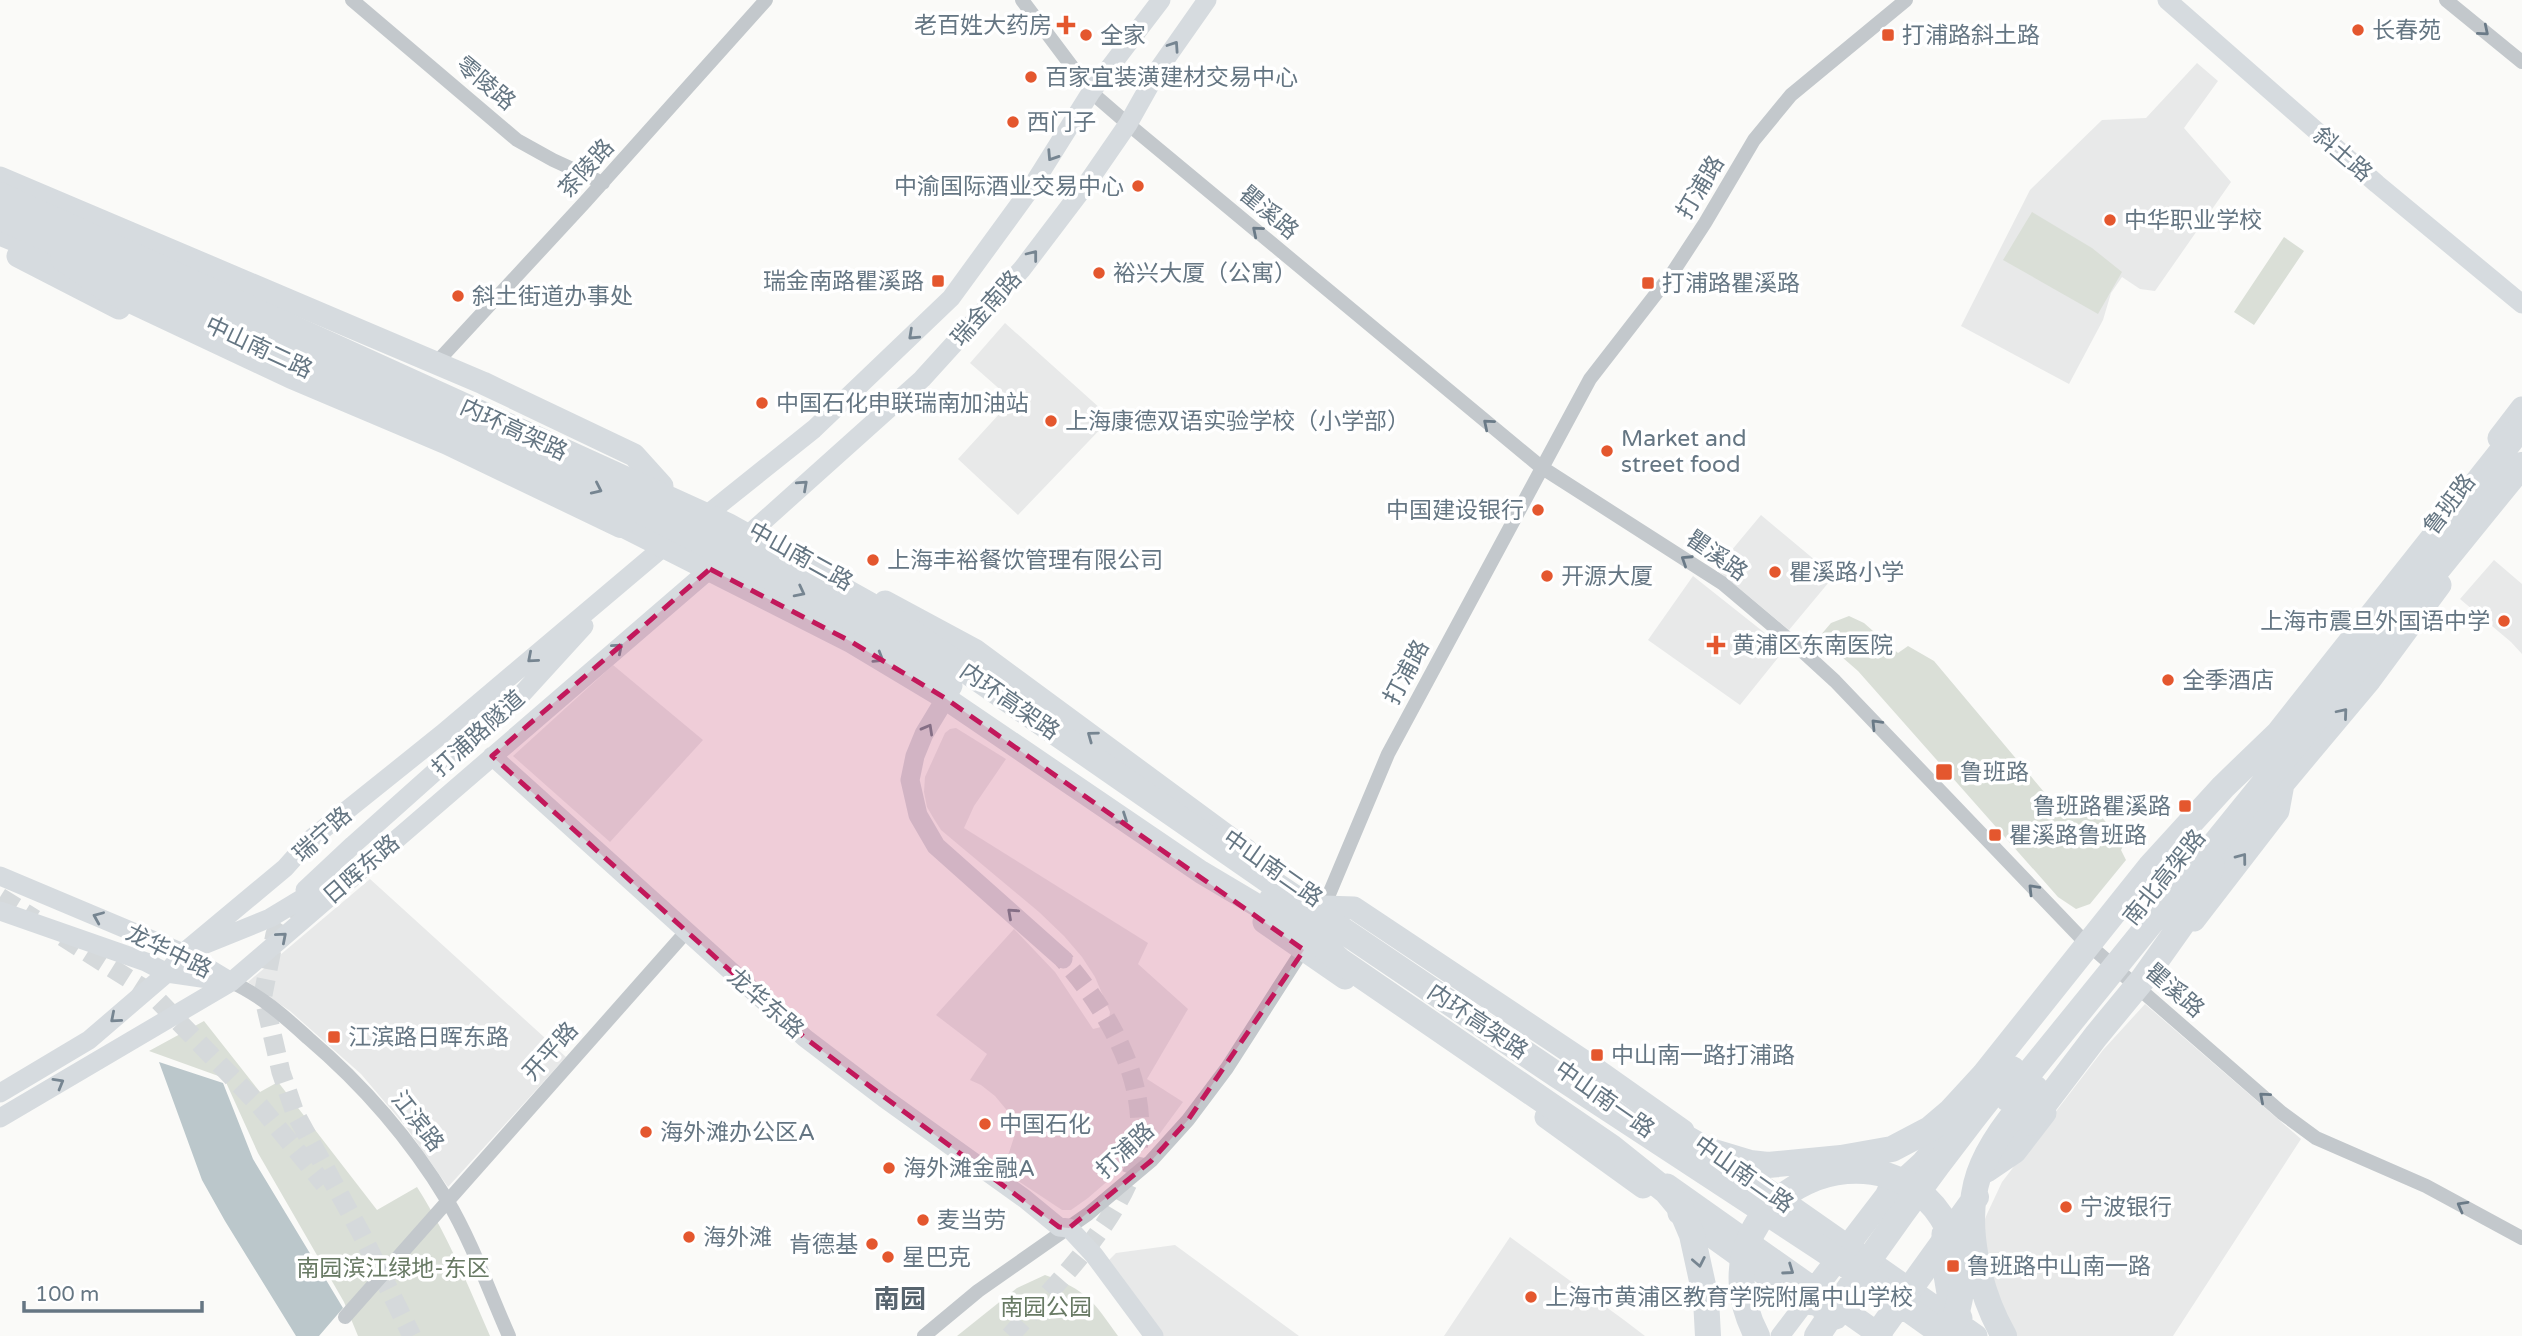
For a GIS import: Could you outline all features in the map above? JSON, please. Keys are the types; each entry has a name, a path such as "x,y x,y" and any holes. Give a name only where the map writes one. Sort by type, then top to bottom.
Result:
{"highway":[{"path":"2,204 166,257 598,448 619,458 657,483"},
{"path":"2,204 107,289 292,376 448,442 621,525"},
{"name":"内环高架路","path":"2,204 728,526 882,612 1274,884 1948,1333"},
{"name":"内环高架路","path":"2,204 610,495 873,629 1832,1275 1948,1333"},
{"name":"南北高架路","path":"1817,1336 1955,1140 2282,735 2522,426"},
{"name":"南北高架路","path":"1837,1336 1904,1237 2282,735 2522,465"},
{"path":"1873,1334 2095,1036 2143,979 2192,910 2212,866 2282,735"},
{"path":"1746,1336 1741,1272 1755,1228 1770,1207 1787,1191 1804,1181 1844,1171 1892,1149 1930,1129 1950,1112 1983,1075 2150,867 2223,787 2282,735"},
{"path":"1098,762 1166,799 1278,867 1669,1129 1707,1150 1750,1163 1872,1172 1897,1180 1922,1195 1947,1224 1959,1254 1962,1288 1955,1321 1948,1333"},
{"path":"1959,1254 1984,1163 2014,1114 2212,866"},
{"path":"1271,898 1340,961 1611,1147 1666,1191 1681,1209 1692,1235 1706,1299 1708,1336"},
{"path":"1786,1164 1892,1149"},
{"path":"1972,1207 1982,1285 1987,1303 2003,1336"},
{"path":"1962,1288 2003,1336"},
{"path":"1706,1299 1724,1336"},
{"path":"1744,1303 1757,1336"}],"main road":[{"name":"瑞金南路","path":"662,546 716,509 814,429 951,298 1029,191 1091,92 1161,0"},
{"name":"瑞金南路","path":"710,569 922,379 1022,269 1128,124 1160,67 1207,0"},
{"name":"斜土路","path":"2167,0 2377,184 2522,304"},
{"name":"中山南二路","path":"2,204 436,363 634,455 657,483"},
{"name":"中山南二路","path":"2,204 214,298 716,509 976,651 1324,907 1354,908 1591,1066 1816,1225 1851,1260 1908,1292"},
{"name":"中山南二路","path":"2,204 124,285 340,384 850,640 945,698 1201,872 1242,907 1307,944 1759,1271 1810,1296 1873,1334"},
{"name":"中山南二路","path":"0,247 118,308 235,362 505,481 621,525"},
{"name":"鲁班路","path":"1851,1260 1863,1226 1885,1196 1908,1155 2038,987 2088,944 2228,764 2282,735 2309,687 2522,408"},
{"name":"鲁班路","path":"1873,1334 1908,1292 1922,1259 2059,1068 2135,985 2262,802 2283,784 2370,680 2437,589 2522,486"},
{"path":"639,566 662,546"},
{"name":"瑞宁路","path":"0,1093 89,1040 167,973 184,953 285,869 311,839 442,734 639,566"},
{"name":"打浦路隧道","path":"305,890 521,695 639,566"},
{"name":"日晖东路","path":"230,982 710,569"},
{"path":"976,651 924,734 915,756 910,780 918,815 936,846 1063,959"},
{"name":"日晖东路","path":"184,953 270,918 315,892 471,759 492,756"},
{"name":"龙华东路","path":"492,756 769,1007 833,1060 1025,1199 1094,1255 1154,1336"},
{"name":"日晖东路","path":"230,934 252,916 285,869"},
{"name":"龙华中路","path":"0,876 184,953 230,982"},
{"name":"中山南一路","path":"1324,907 1743,1196 1851,1260"},
{"name":"龙华中路","path":"0,911 146,962 167,973 230,982"},
{"name":"中山南二路","path":"1307,944 1342,958 1712,1216 1810,1296"},
{"path":"0,1118 230,982"},
{"path":"1984,1175 1976,1219 1994,1322 2003,1336"},
{"path":"1743,1196 1816,1225"},
{"path":"1712,1216 1759,1271"},
{"name":"龙华东路","path":"1062,1230 1138,1336"},
{"path":"1943,1231 1948,1333"},
{"path":"1780,1336 1810,1296 1851,1260 1861,1307 1873,1334"},
{"path":"1908,1292 1948,1333"},
{"path":"1908,1292 1948,1333"}],"street":[{"name":"零陵路","path":"352,0 517,140 603,183"},
{"name":"茶陵路","path":"436,363 603,183 766,0"},
{"name":"瞿溪路","path":"1022,0 1091,92 1128,124 1541,467 1722,583 1799,648 1835,681 2088,944 2282,1113 2316,1138 2426,1186 2522,1238"},
{"name":"打浦路","path":"924,1336 978,1291 1151,1161 1188,1120 1256,1026 1307,944 1388,754 1590,379 1673,272 1754,140 1791,95 1906,0"},
{"path":"2446,0 2522,62"},
{"name":"开平路","path":"345,1317 686,932"},
{"name":"江滨路","path":"230,982 242,987 293,1024 346,1072 397,1129 447,1201 509,1336"}],"highlighted area":[{"path":"710,569 850,641 945,698 1304,950 1188,1120 1151,1161 1069,1228 1059,1227 805,1038 492,756"}],"shaded area":[{"name":"中华职业学校","path":"2197,63 2218,81 2184,128 2231,182 2155,291 2140,289 2122,277 2111,293 2103,320 2069,384 1961,326 2030,190 2102,120 2146,118"},
{"name":"上海康德双语实验学校（小学部）","path":"1005,323 1111,418 1018,515 958,459 1012,400 970,363"},
{"name":"瞿溪路小学","path":"1761,515 1834,576 1789,630 1716,569"},
{"name":"上海市震旦外国语中学","path":"2494,560 2522,584 2522,654 2460,599"},
{"name":"黄浦区东南医院","path":"1693,576 1785,649 1740,705 1648,640"},
{"path":"613,665 703,740 610,842 513,756"},
{"path":"956,728 1006,759 974,806 964,828 1148,943 1138,964 1188,1009 1147,1079 1183,1102 1155,1140 1071,1210 1062,1210 1003,1171 1017,1128 1015,1120 995,1096 970,1080 987,1054 936,1015 1014,929 1055,972 1093,1029 1101,1027 1109,1020 1110,1012 1095,977 1064,936 941,830 927,807 925,777 945,733"},
{"path":"370,879 566,1057 448,1187 406,1127 361,1074 290,1011 248,982"},
{"path":"2145,1004 2301,1139 2173,1336 2013,1336 1992,1294 1981,1229 2002,1182 2103,1050"},
{"path":"159,1062 223,1083 253,1159 343,1308 319,1336 296,1336 225,1221 202,1180"},
{"name":"上海市黄浦区教育学院附属中山学校","path":"1510,1237 1624,1320 1645,1336 1444,1336"},
{"path":"1175,1245 1299,1336 1161,1336 1106,1263 1116,1253"}],"green space":[{"path":"2032,212 2092,248 2122,272 2098,314 2003,260"},
{"path":"2284,237 2304,251 2254,325 2234,312"},
{"path":"1849,616 1864,623 1898,653 1908,646 1934,661 2055,805 2078,796 2090,803 2124,844 2121,850 2126,860 2090,904 2076,909 2058,897 1858,671 1819,637 1831,623"},
{"name":"南园滨江绿地-东区","path":"204,1021 260,1092 278,1082 377,1210 417,1187 447,1241 490,1336 358,1336 344,1302 258,1153 224,1078 149,1051"},
{"name":"南园公园","path":"1045,1275 1071,1286 1088,1298 1118,1336 957,1336 1017,1288"}],"tunnel":[{"path":"0,897 35,919"},
{"path":"298,900 275,934 263,995 281,1072 295,1113 362,1235 412,1336"},
{"path":"63,937 151,993 260,1106 324,1184"},
{"path":"1010,1336 1076,1262 1107,1221 1130,1178 1138,1149 1140,1119 1136,1090 1127,1061 1099,1006 1063,959"}],"place":[{"name":"老百姓大药房","path":"1066,25"},
{"name":"长春苑","path":"2358,30"},
{"name":"全家","path":"1086,35"},
{"name":"打浦路斜土路","path":"1888,35"},
{"name":"百家宜装潢建材交易中心","path":"1031,77"},
{"name":"西门子","path":"1013,122"},
{"name":"中渝国际酒业交易中心","path":"1138,186"},
{"name":"中华职业学校","path":"2110,220"},
{"name":"裕兴大厦（公寓）","path":"1099,273"},
{"name":"瑞金南路瞿溪路","path":"938,281"},
{"name":"打浦路瞿溪路","path":"1648,283"},
{"name":"斜土街道办事处","path":"458,296"},
{"name":"中国石化申联瑞南加油站","path":"762,403"},
{"name":"上海康德双语实验学校（小学部）","path":"1051,421"},
{"name":"Market and street food","path":"1607,451"},
{"name":"中国建设银行","path":"1538,510"},
{"name":"上海丰裕餐饮管理有限公司","path":"873,560"},
{"name":"瞿溪路小学","path":"1775,572"},
{"name":"开源大厦","path":"1547,576"},
{"name":"上海市震旦外国语中学","path":"2504,621"},
{"name":"黄浦区东南医院","path":"1716,645"},
{"name":"全季酒店","path":"2168,680"},
{"name":"鲁班路","path":"1944,772"},
{"name":"鲁班路瞿溪路","path":"2185,806"},
{"name":"瞿溪路鲁班路","path":"1995,835"},
{"name":"江滨路日晖东路","path":"334,1037"},
{"name":"中山南一路打浦路","path":"1597,1055"},
{"name":"中国石化","path":"985,1124"},
{"name":"海外滩办公区A","path":"646,1132"},
{"name":"海外滩金融A","path":"889,1168"},
{"name":"宁波银行","path":"2066,1207"},
{"name":"麦当劳","path":"923,1220"},
{"name":"海外滩","path":"689,1237"},
{"name":"肯德基","path":"872,1244"},
{"name":"星巴克","path":"888,1257"},
{"name":"鲁班路中山南一路","path":"1953,1266"},
{"name":"上海市黄浦区教育学院附属中山学校","path":"1531,1297"}],"district":[{"name":"南园","path":"900,1299"}]}
